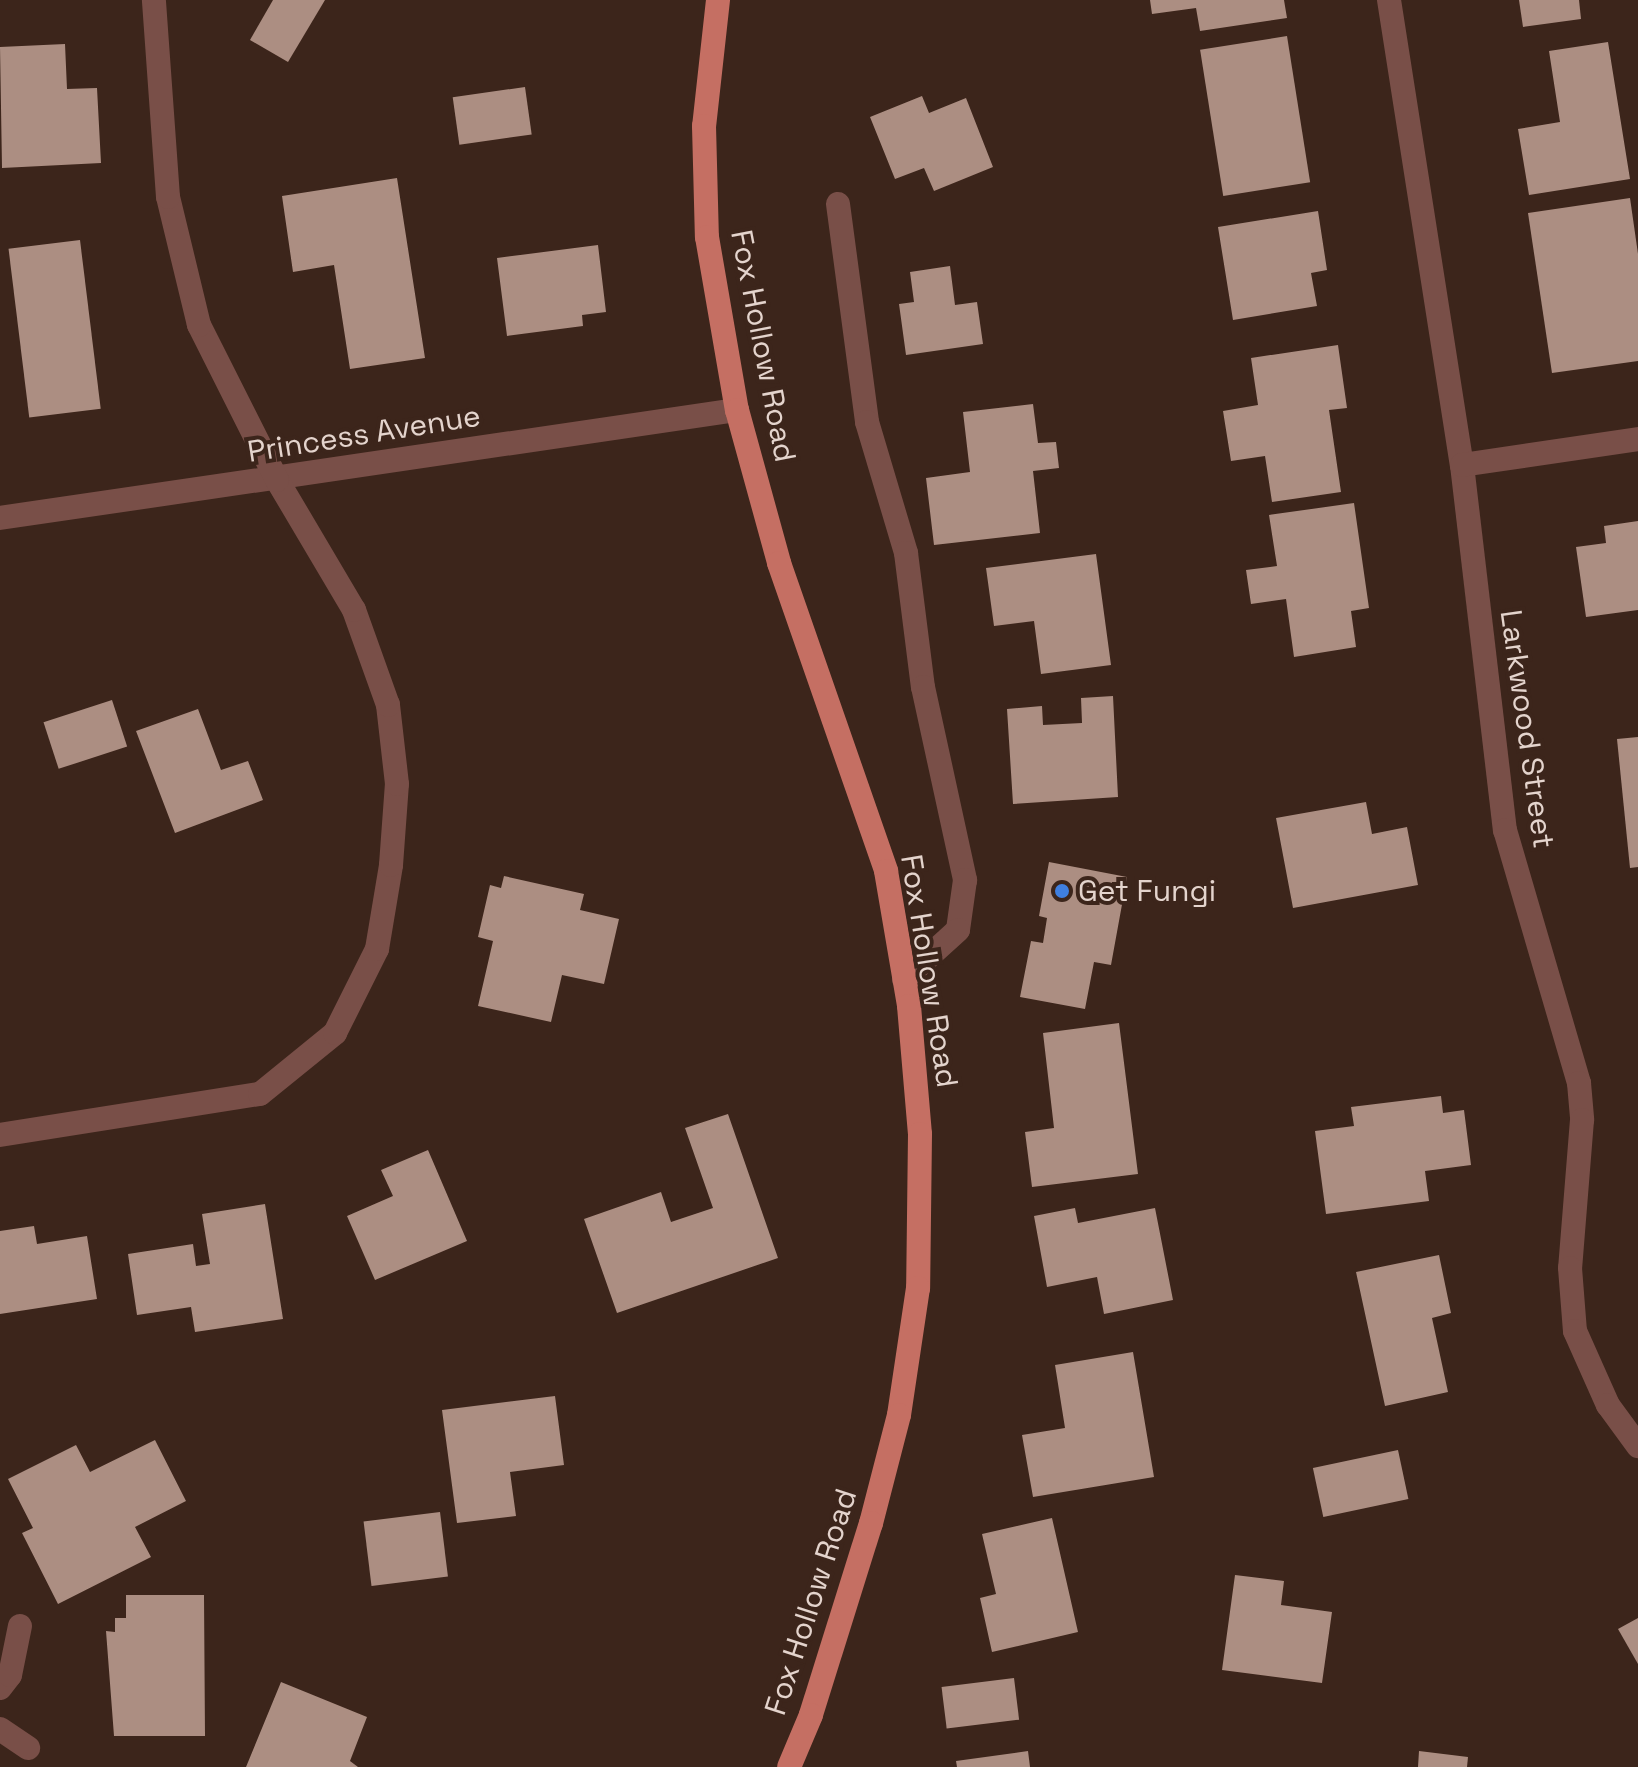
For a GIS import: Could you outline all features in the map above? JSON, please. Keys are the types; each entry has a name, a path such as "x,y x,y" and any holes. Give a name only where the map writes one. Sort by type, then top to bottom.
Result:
{"main road":[{"name":"Fox Hollow Road","path":"718,0 704,126 707,237 737,410 779,563 886,871 904,979 920,1134 916,1302 899,1415 871,1523 811,1715 789,1767"}],"street":[{"path":"0,1135 260,1094 335,1033 377,949 391,865 397,784 388,705 354,610 277,480 199,325 168,197 154,0"},
{"name":"Larkwood Street","path":"1389,0 1462,465 1505,830 1579,1083 1582,1120 1570,1268 1575,1331 1608,1405 1638,1446"},
{"path":"838,204 867,422 906,553 923,687 965,880 958,930 904,979"},
{"name":"Princess Avenue","path":"0,518 277,480 737,410"},
{"path":"1462,465 1638,439"},
{"path":"0,1688 10,1675 20,1626"},
{"path":"0,1729 28,1748"}],"building":[{"path":"273,0 325,0 288,62 250,40"},
{"path":"1150,0 1284,0 1287,18 1200,31 1196,8 1152,14"},
{"path":"1519,0 1579,0 1581,19 1523,27"},
{"path":"1287,36 1310,182 1223,196 1200,50"},
{"path":"1608,42 1630,179 1529,195 1518,129 1560,122 1549,51"},
{"path":"65,44 67,89 97,88 101,163 2,168 0,47"},
{"path":"525,87 532,135 459,145 453,97"},
{"path":"922,96 929,113 966,98 993,167 934,191 924,168 895,179 870,117"},
{"path":"397,178 425,358 350,369 334,265 293,272 282,196"},
{"path":"1630,198 1638,254 1638,361 1552,373 1528,213"},
{"path":"1318,211 1327,270 1311,273 1317,306 1233,320 1218,227"},
{"path":"80,240 101,409 29,418 9,249"},
{"path":"598,245 606,312 582,315 583,326 507,336 497,258"},
{"path":"950,266 955,305 977,302 983,344 906,355 899,304 914,302 910,272"},
{"path":"1338,345 1347,408 1329,410 1341,492 1272,502 1265,456 1231,461 1223,411 1258,405 1251,358"},
{"path":"1033,404 1038,443 1056,442 1059,468 1033,471 1040,533 934,545 926,478 970,472 963,412"},
{"path":"1354,503 1369,608 1351,611 1356,647 1294,657 1286,599 1251,604 1246,570 1277,566 1269,515"},
{"path":"1638,521 1638,610 1586,617 1576,547 1606,543 1604,526"},
{"path":"1096,554 1111,665 1041,674 1034,621 994,626 986,568"},
{"path":"1113,696 1118,797 1013,804 1007,709 1042,706 1043,725 1082,723 1081,698"},
{"path":"112,700 127,747 59,769 44,722"},
{"path":"198,709 221,770 248,761 263,800 175,833 136,731"},
{"path":"1638,737 1638,867 1630,868 1617,739"},
{"path":"1366,802 1372,834 1407,827 1418,885 1293,908 1276,818"},
{"path":"1049,862 1127,877 1111,965 1094,962 1085,1009 1020,997 1031,941 1043,943 1047,918 1039,916"},
{"path":"504,876 584,894 580,910 619,919 604,984 562,975 551,1022 478,1006 493,941 478,937 490,885 501,888"},
{"path":"1119,1023 1138,1174 1032,1187 1025,1132 1054,1128 1043,1033"},
{"path":"1441,1096 1443,1113 1464,1110 1471,1165 1425,1171 1429,1201 1326,1214 1315,1131 1354,1126 1351,1107"},
{"path":"728,1114 778,1258 617,1313 584,1219 661,1192 671,1222 713,1208 685,1128"},
{"path":"428,1150 467,1241 375,1280 347,1216 393,1196 381,1170"},
{"path":"265,1204 283,1319 195,1332 191,1307 137,1315 128,1254 193,1244 196,1266 210,1264 202,1214"},
{"path":"1075,1208 1078,1223 1155,1208 1173,1300 1104,1314 1097,1277 1047,1287 1034,1216"},
{"path":"34,1226 37,1244 87,1236 97,1299 0,1314 0,1231"},
{"path":"1439,1255 1451,1313 1432,1318 1448,1392 1385,1406 1356,1272"},
{"path":"1133,1352 1154,1477 1033,1497 1022,1435 1065,1428 1055,1365"},
{"path":"555,1396 564,1465 510,1472 516,1516 457,1523 442,1410"},
{"path":"155,1440 186,1501 135,1527 151,1557 58,1604 22,1533 33,1528 8,1479 76,1445 90,1472"},
{"path":"1398,1450 1408,1499 1323,1517 1313,1468"},
{"path":"440,1512 448,1577 371,1586 364,1521"},
{"path":"1052,1518 1078,1632 992,1652 980,1598 996,1594 982,1534"},
{"path":"1235,1575 1284,1581 1281,1605 1332,1612 1322,1683 1222,1670"},
{"path":"126,1595 204,1595 205,1736 114,1736 106,1631 115,1632 115,1618 126,1618"},
{"path":"1638,1618 1638,1664 1618,1629"},
{"path":"1014,1678 1019,1720 947,1729 942,1687"},
{"path":"281,1682 367,1717 350,1761 358,1767 246,1767"},
{"path":"1028,1751 1030,1767 957,1767 956,1761"},
{"path":"1419,1751 1468,1757 1467,1767 1418,1767"}],"place":[{"name":"Get Fungi","path":"1062,891"}]}
